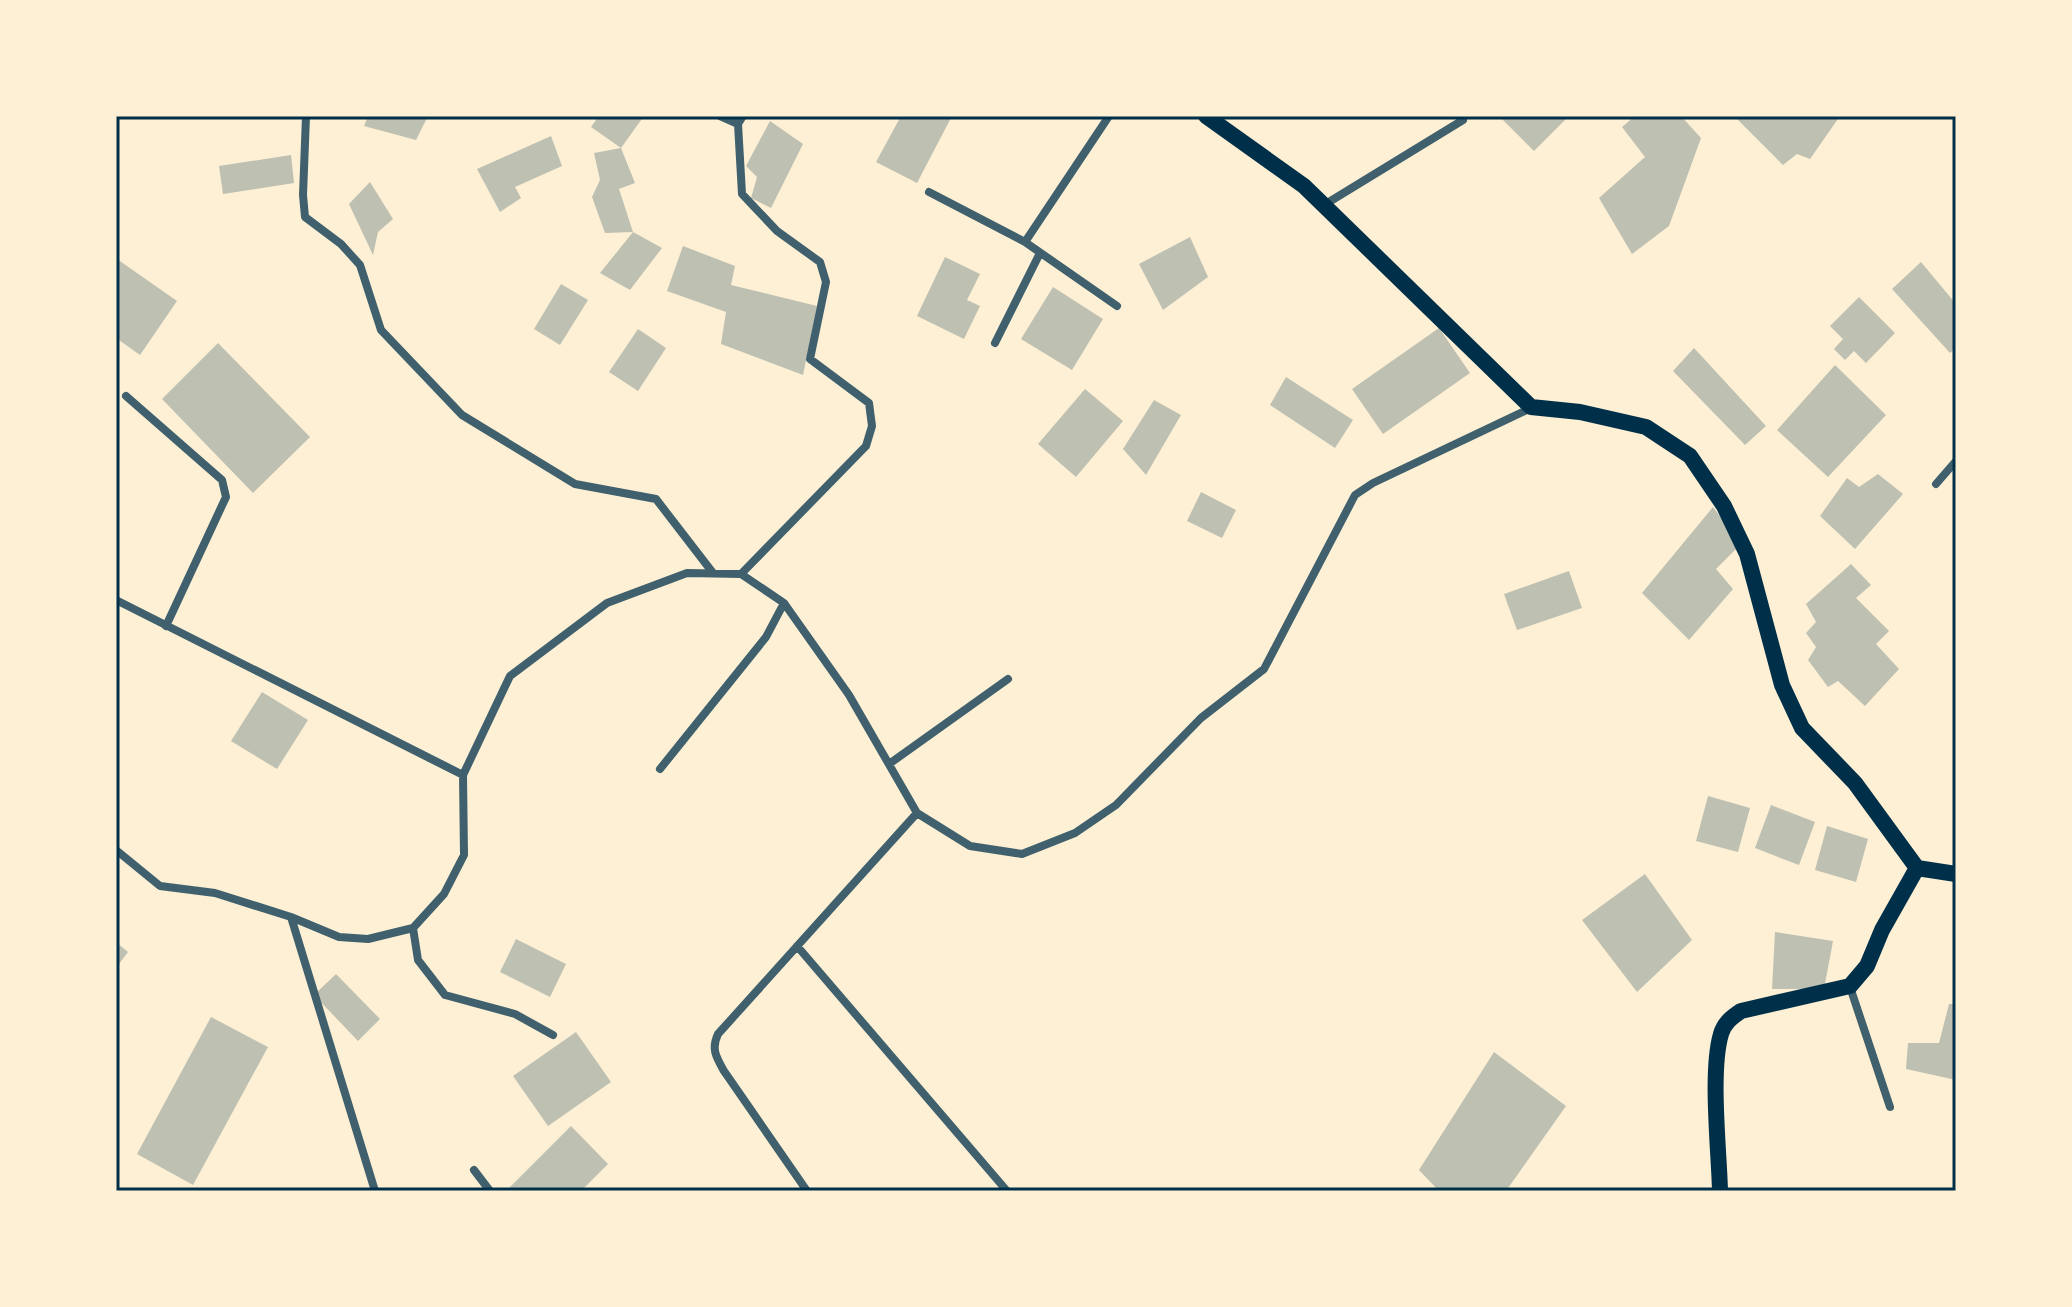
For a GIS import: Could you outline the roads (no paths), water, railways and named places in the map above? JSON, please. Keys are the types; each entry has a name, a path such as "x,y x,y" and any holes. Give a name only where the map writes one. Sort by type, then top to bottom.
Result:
{"main road":[{"path":"1206,116 1304,186 1531,407 1580,412 1646,427 1690,456 1724,506 1747,554 1782,685 1802,728 1855,783 1917,868 1956,874"},
{"path":"1720,1191 1716,1067 1721,1034 1728,1020 1741,1011 1850,986 1867,966 1882,930 1917,868"}],"street":[{"path":"306,116 305,217 341,244 360,265 381,330 462,415 575,484 656,499 713,573"},
{"path":"720,116 740,120 742,194 777,231 820,262 826,282 810,359 869,403 872,426 866,446 741,574"},
{"path":"1025,242 1109,116"},
{"path":"1324,205 1463,117"},
{"path":"929,192 1025,242 1117,306"},
{"path":"995,343 1040,253"},
{"path":"126,396 222,480 226,497 166,626"},
{"path":"116,850 160,886 215,893 291,917 339,937 368,939 413,928 444,894 464,855 463,775 510,676 607,603 687,573 713,573 741,574 784,603 849,695 917,813 970,846 1022,854 1075,833 1116,805 1201,718 1264,669 1355,495 1373,483 1531,407"},
{"path":"1936,484 1956,461"},
{"path":"116,600 463,775"},
{"path":"660,769 766,637 784,603"},
{"path":"889,764 1008,679"},
{"path":"807,1191 724,1071 713,1045 718,1034 917,813"},
{"path":"291,917 375,1191"},
{"path":"413,928 418,960 445,995 515,1014 553,1035"},
{"path":"797,946 1007,1191"},
{"path":"1850,986 1890,1107"},
{"path":"474,1170 490,1191"}]}
